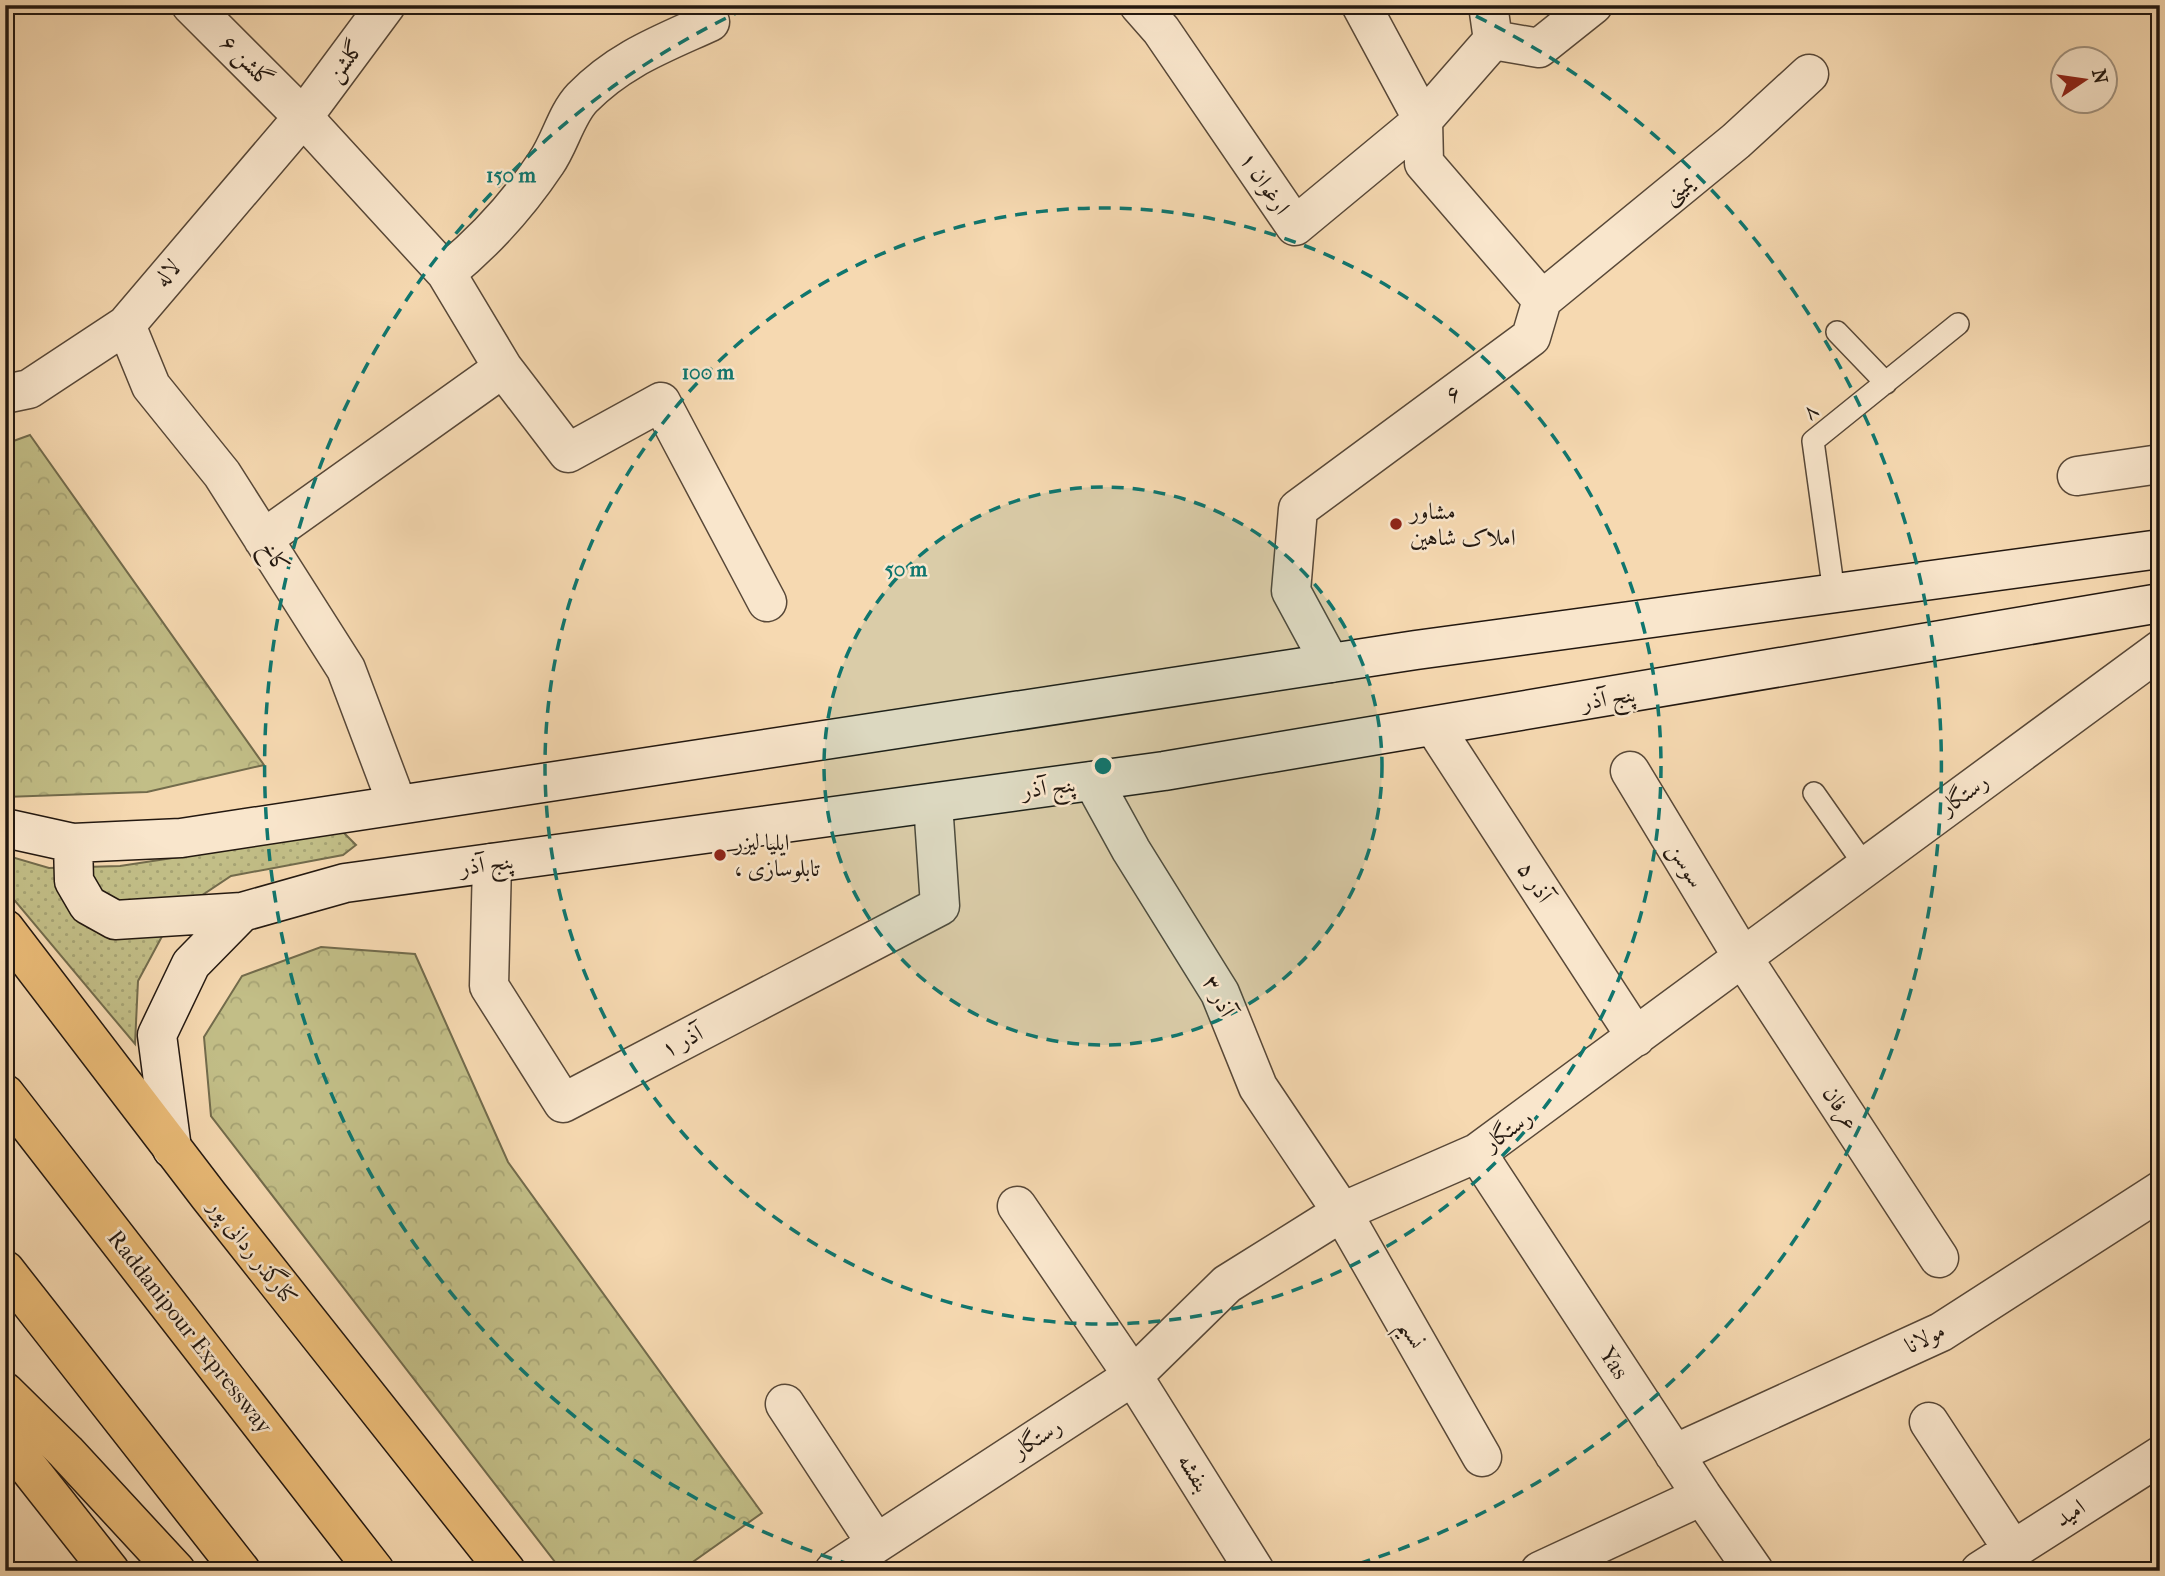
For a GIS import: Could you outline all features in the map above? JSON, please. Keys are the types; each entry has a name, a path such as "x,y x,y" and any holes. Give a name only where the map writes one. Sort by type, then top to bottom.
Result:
{"main road":[{"name":"کنارگذر ردانی پور","path":"5,929 172,1149 506,1571"},
{"name":"Raddanipour Expressway","path":"5,1094 375,1571"},
{"path":"5,1270 241,1571"},
{"path":"5,1392 66,1452 176,1571"},
{"path":"5,1438 110,1571"}],"street":[{"name":"گلشن ۶","path":"191,5 303,117 446,273 503,368 568,453 661,402 767,602"},
{"name":"گلشن","path":"303,117 386,5"},
{"name":"ارغوان ۱","path":"1139,5 1160,30 1295,226 1423,120"},
{"path":"1361,5 1423,120 1424,163 1542,300"},
{"path":"1423,120 1491,23 1539,48 1593,5"},
{"path":"446,273 479,245 514,206 548,161 580,100 623,62 710,22"},
{"name":"یمینی","path":"1542,300 1736,141 1809,74"},
{"name":"لاله","path":"5,394 29,390 126,325 303,117"},
{"name":"۶","path":"1329,663 1291,591 1298,509 1531,337 1542,300"},
{"name":"کاخ","path":"126,325 151,386 222,474 346,669 397,804"},
{"path":"264,539 503,368"},
{"path":"2077,476 2160,464"},
{"path":"5,828 73,843 181,838 1329,663 2160,549"},
{"name":"پنج آذر","path":"172,1149 157,1035 191,964 242,912 345,883 1093,781 1435,728 2160,603"},
{"name":"رستگار","path":"834,1571 1133,1376 1227,1284 1342,1212 1477,1153 2160,650"},
{"name":"آذر ۵","path":"1435,728 1636,1037"},
{"name":"سوسن","path":"1630,771 1743,958"},
{"name":"آذر ۳","path":"1093,781 1130,850 1220,993 1258,1087 1342,1212"},
{"name":"آذر ۱","path":"492,863 489,986 563,1103 940,906 933,803"},
{"path":"73,843 74,881 88,905 115,920 242,912"},
{"name":"عرفان","path":"1743,958 1939,1258"},
{"name":"Yas","path":"1477,1153 1754,1571"},
{"name":"مولانا","path":"1674,1454 1941,1332 2160,1191"},
{"name":"بنفشه","path":"1017,1206 1133,1376 1255,1571"},
{"name":"نسیم","path":"1342,1212 1482,1457"},
{"path":"785,1404 876,1543"},
{"path":"1929,1422 1993,1564"},
{"name":"امید","path":"1993,1564 2160,1456"},
{"path":"1540,1571 1702,1496"}],"lane":[{"name":"۸","path":"1834,593 1813,441 1958,324"},
{"path":"1837,332 1886,383"},
{"path":"1814,793 1866,867"}],"green space":[{"path":"30,435 264,765 147,792 5,797 5,444"},
{"path":"343,832 356,845 343,855 231,876 174,914 138,981 135,1044 5,889 5,855 49,868 120,866"},
{"path":"321,947 415,954 508,1162 762,1513 680,1571 562,1571 211,1116 204,1037 242,976"}],"place":[{"name":"مشاور املاک شاهین","path":"1396,524"},
{"name":"ایلیا لیزر ، تابلوسازی","path":"720,855"}]}
